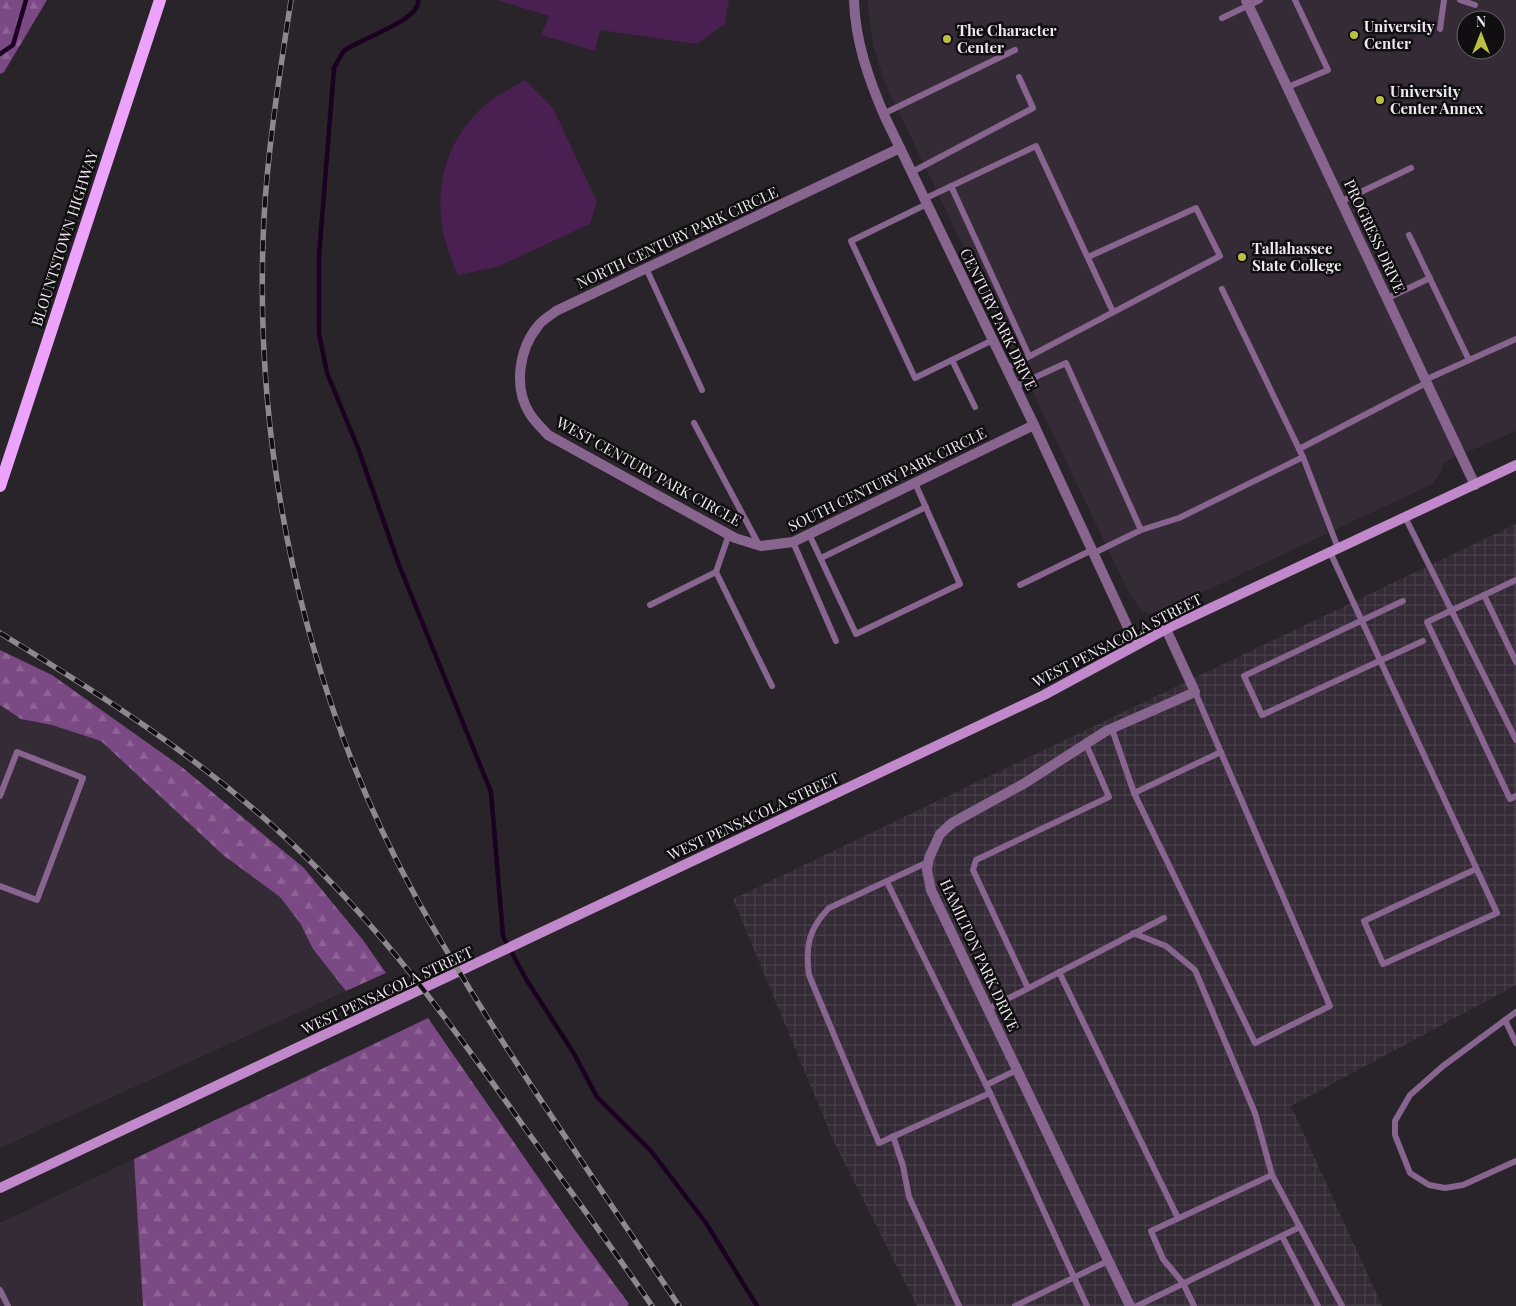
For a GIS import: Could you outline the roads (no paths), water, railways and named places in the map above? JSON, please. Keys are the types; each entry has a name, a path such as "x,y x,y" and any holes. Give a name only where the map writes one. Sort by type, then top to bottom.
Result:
{"main road":[{"name":"BLOUNTSTOWN HIGHWAY","path":"0,486 160,0"},
{"name":"WEST PENSACOLA STREET","path":"0,1188 1044,695 1166,629 1516,465"}],"street":[{"name":"CENTURY PARK DRIVE","path":"854,0 858,39 868,75 883,114 1016,386 1136,645"},
{"name":"PROGRESS DRIVE","path":"1248,3 1475,484"},
{"name":"NORTH CENTURY PARK CIRCLE","path":"523,396 520,370 524,351 539,324 556,311 900,148"},
{"name":"WEST CENTURY PARK CIRCLE","path":"523,396 530,415 548,435 728,534 754,544"},
{"name":"SOUTH CENTURY PARK CIRCLE","path":"754,544 769,546 793,542 1034,425"},
{"path":"1166,629 1195,692"},
{"name":"HAMILTON PARK DRIVE","path":"1130,1306 931,890 928,862 934,844 952,823 1025,783 1112,729 1195,692"}],"lane":[{"path":"1222,18 1248,3 1260,0"},
{"path":"1288,87 1328,70 1295,0"},
{"path":"1440,30 1444,0"},
{"path":"1460,0 1475,5"},
{"path":"883,114 1014,50"},
{"path":"912,172 1033,108 1019,77"},
{"path":"993,340 915,378 850,241 926,202 951,186 1036,146 1113,312"},
{"path":"1342,201 1411,168"},
{"path":"951,186 1029,356"},
{"path":"1007,368 1220,256 1196,208 1088,257"},
{"path":"1409,235 1469,360"},
{"path":"646,268 702,390"},
{"path":"1388,298 1430,278"},
{"path":"1222,289 1303,457 1334,550 1362,621 1497,913 1383,964 1364,921 1476,869"},
{"path":"1299,449 1427,381 1516,339"},
{"path":"952,360 974,407"},
{"path":"1016,386 1066,364 1141,530"},
{"path":"694,423 754,544"},
{"path":"1020,585 1141,530 1179,518 1303,457"},
{"path":"810,534 856,634 960,584 915,483"},
{"path":"821,558 926,507"},
{"path":"1405,517 1516,740"},
{"path":"728,534 716,572 772,686"},
{"path":"793,542 836,641"},
{"path":"650,605 716,572"},
{"path":"1515,583 1484,595 1427,622 1510,799 1516,796"},
{"path":"1484,595 1516,662"},
{"path":"1403,601 1244,676 1262,715 1423,641"},
{"path":"1112,729 1134,793 1255,1043 1330,1006 1195,692"},
{"path":"1028,988 973,870 976,860 1109,796 1086,744"},
{"path":"0,796 17,752 83,778 37,900 0,886"},
{"path":"1134,793 1221,752"},
{"path":"928,862 829,908 817,920 808,943 809,975 879,1143 990,1093"},
{"path":"886,882 990,1093 1087,1306"},
{"path":"988,1009 1164,918"},
{"path":"1133,933 1166,946 1195,970 1255,1113 1272,1175 1342,1306"},
{"path":"1060,972 1178,1218"},
{"path":"1516,1012 1443,1066 1410,1095 1395,1121 1395,1135 1410,1172 1429,1185 1445,1188 1463,1185 1516,1161"},
{"path":"1505,1020 1516,1043"},
{"path":"986,1085 1017,1070"},
{"path":"892,1136 903,1166 909,1198 959,1306"},
{"path":"1194,1306 1183,1284 1163,1259 1151,1231 1272,1175"},
{"path":"1137,1306 1300,1227"},
{"path":"1282,1236 1318,1306"},
{"path":"1015,1306 1108,1261"},
{"path":"0,1290 8,1306"}],"waterway":[{"path":"0,54 13,45 26,0"},
{"path":"418,0 417,7 400,22 344,51 334,68 319,256 319,333 327,373 358,448 399,565 491,792 503,936 526,979 573,1052 597,1097 651,1151 706,1223 757,1306"}],"railway":[{"path":"291,0 268,163 264,218 262,306 267,394 277,483 294,570 316,656 344,740 378,822 418,901 479,1005 679,1306"},
{"path":"0,633 111,703 219,780 286,838 352,904 440,1011 652,1306"}],"place":[{"name":"University Center","path":"1354,35"},
{"name":"The Character Center","path":"947,39"},
{"name":"University Center Annex","path":"1380,100"},
{"name":"Tallahassee State College","path":"1242,257"}]}
